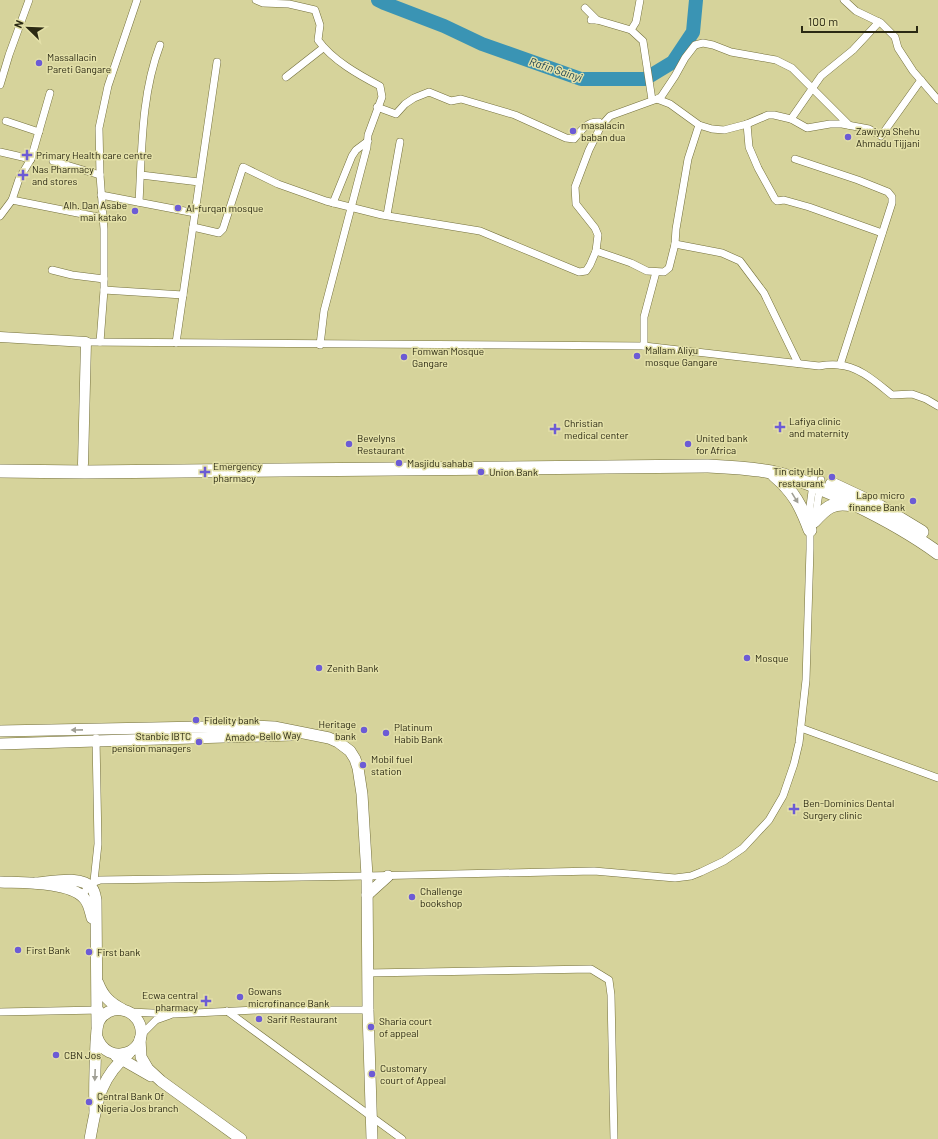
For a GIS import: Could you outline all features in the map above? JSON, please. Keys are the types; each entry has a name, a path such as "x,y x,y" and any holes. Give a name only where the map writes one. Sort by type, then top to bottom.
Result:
{"highway":[{"path":"0,464 698,458 740,460 788,469 908,533 938,553"},
{"path":"0,471 85,472 707,466 749,469 816,483 856,494 896,515 938,544"},
{"path":"772,473 786,485 796,497 812,525 825,510 833,505 845,504 863,508"}],"main road":[{"name":"Amado-Bello Way","path":"0,731 253,726 311,734"},
{"path":"311,734 338,742 350,751 358,768 362,794 367,876 367,973 372,1139"},
{"name":"Amado-Bello Way","path":"0,744 311,734"},
{"path":"367,895 388,876"},
{"path":"0,882 36,883 74,880 92,883 96,900 97,1032 94,1094 95,1112"},
{"path":"36,883 65,888 82,896 88,904 96,930"},
{"path":"97,979 104,997 122,1010 135,1016 140,1023 140,1051 143,1062 161,1081"},
{"path":"122,1010 102,1017 97,1032 102,1047 121,1055 161,1081 241,1139"},
{"path":"90,1139 95,1112 104,1083 121,1055 136,1047 141,1037"}],"street":[{"path":"0,84 8,54 29,0"},
{"path":"100,342 104,279 103,218 98,128 108,86 137,0"},
{"path":"256,0 263,3 289,4 315,10 320,25 318,40 323,48 332,57 380,86 382,97 377,107 324,311 320,344"},
{"path":"631,30 636,22 640,0"},
{"path":"844,0 856,11 879,22 895,37 898,48 920,80 938,100"},
{"path":"585,8 594,20 631,30 643,41 654,100"},
{"path":"791,119 820,76 853,50 879,22"},
{"path":"139,202 145,110 151,73 160,45"},
{"path":"193,227 219,233 223,230 243,167 278,184 351,208 480,232 578,272 586,271 596,251 598,235 595,228 576,204 575,187 589,150 601,126 610,116 660,97 695,45 714,45 731,52 776,60 792,68 844,123"},
{"path":"286,77 323,48"},
{"path":"176,343 217,62"},
{"path":"654,100 670,104 699,125 724,130 747,124 768,115 774,115 791,119 807,128 844,123 869,129 881,136 920,80"},
{"path":"377,107 396,114 404,104 429,92 451,101 461,99 515,115 566,138 574,139 587,125 593,122 599,122 601,126"},
{"path":"0,216 12,200 19,179 31,159 50,93"},
{"path":"6,121 39,132"},
{"path":"747,124 749,147 758,168 777,201 784,200 809,207 882,233"},
{"path":"596,251 630,263 647,271 664,272 669,268 675,244 676,229 688,159 699,125"},
{"path":"333,202 352,156 356,150 368,141"},
{"path":"387,215 400,142"},
{"path":"0,152 31,159"},
{"path":"795,158 888,192 892,197 892,203 840,365"},
{"path":"53,162 100,174"},
{"path":"141,175 199,182"},
{"path":"102,195 194,214"},
{"path":"12,200 103,218"},
{"path":"675,244 722,253 740,261 764,293 798,363"},
{"path":"52,270 72,275 104,279"},
{"path":"644,346 644,317 656,272"},
{"path":"104,290 183,295"},
{"path":"0,337 86,342 644,346 819,366 840,365 859,371 892,395 912,394 926,399 938,406"},
{"path":"83,464 86,342"},
{"path":"92,883 100,880 388,876 594,871 675,878 691,876 714,867 734,856 752,839 769,820 777,808 790,780 799,743 806,680 812,525 810,506 816,483"},
{"path":"801,728 938,778"},
{"path":"82,896 92,883 98,844 96,729"},
{"path":"367,973 591,969 609,980 611,995 614,1139"},
{"path":"0,1012 122,1010 174,1014 257,1010 368,1010"},
{"path":"227,1011 402,1139"},
{"path":"141,1037 156,1020 174,1014"}],"waterway":[{"name":"Rafin Sainyi","path":"378,0 444,26 482,44 581,79 645,79 673,62 693,32 696,0"}],"place":[{"name":"Massallacin Pareti Gangare","path":"39,63"},
{"name":"masalacin baban dua","path":"573,131"},
{"name":"Zawiyya Shehu Ahmadu Tijjani","path":"848,137"},
{"name":"Primary Health care centre","path":"27,155"},
{"name":"Nas Pharmacy and stores","path":"23,175"},
{"name":"Al-furqan mosque","path":"178,208"},
{"name":"Alh. Dan Asabe mai katako","path":"135,211"},
{"name":"Mallam Aliyu mosque Gangare","path":"637,356"},
{"name":"Fomwan Mosque Gangare","path":"404,357"},
{"name":"Lafiya clinic and maternity","path":"780,427"},
{"name":"Christian medical center","path":"555,429"},
{"name":"Bevelyns Restaurant","path":"349,444"},
{"name":"United bank for Africa","path":"688,444"},
{"name":"Masjidu sahaba","path":"399,463"},
{"name":"Emergency pharmacy","path":"205,472"},
{"name":"Union Bank","path":"481,472"},
{"name":"Tin city Hub restaurant","path":"832,477"},
{"name":"Lapo micro finance Bank","path":"913,501"},
{"name":"Mosque","path":"747,658"},
{"name":"Zenith Bank","path":"319,668"},
{"name":"Fidelity bank","path":"196,720"},
{"name":"Heritage bank","path":"364,730"},
{"name":"Platinum Habib Bank","path":"386,733"},
{"name":"Stanbic IBTC pension managers","path":"199,742"},
{"name":"Mobil fuel station","path":"363,765"},
{"name":"Ben-Dominics Dental Surgery clinic","path":"794,809"},
{"name":"Challenge bookshop","path":"412,897"},
{"name":"First Bank","path":"18,950"},
{"name":"First bank","path":"89,952"},
{"name":"Gowans microfinance Bank","path":"240,997"},
{"name":"Ecwa central pharmacy","path":"206,1001"},
{"name":"Sarif Restaurant","path":"259,1019"},
{"name":"Sharia court of appeal","path":"371,1027"},
{"name":"CBN Jos","path":"56,1055"},
{"name":"Customary court of Appeal","path":"372,1074"},
{"name":"Central Bank Of Nigeria Jos branch","path":"89,1102"}]}
